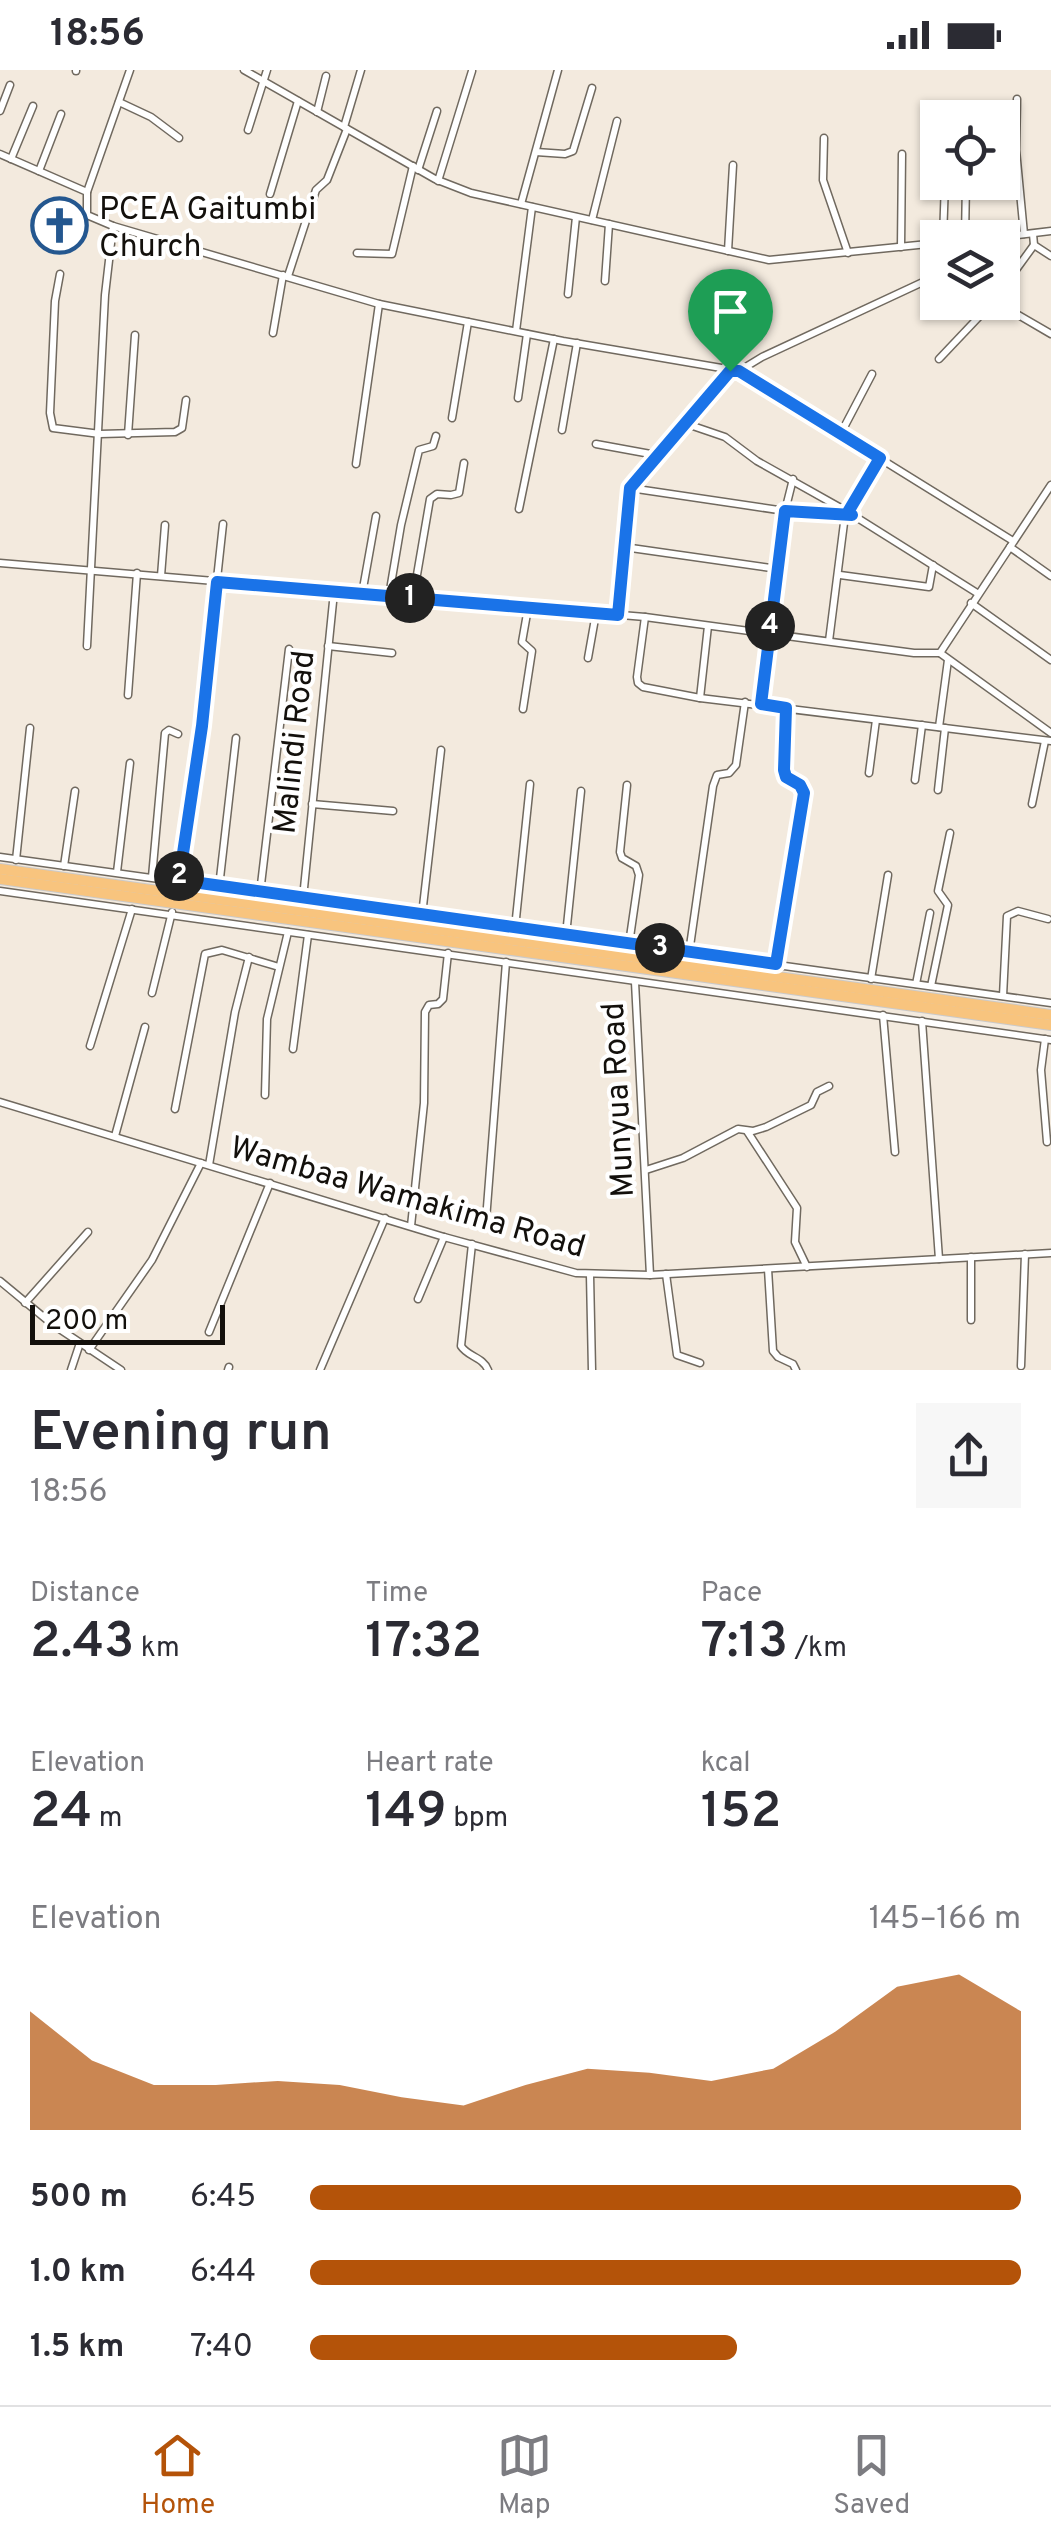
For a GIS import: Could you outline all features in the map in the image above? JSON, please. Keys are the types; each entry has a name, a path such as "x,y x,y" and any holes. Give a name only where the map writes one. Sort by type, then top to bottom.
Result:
{"highway":[{"path":"0,869 561,964 1051,1024"},
{"path":"0,879 58,894 173,909 331,927 432,931 690,966 870,984 1051,1016"}],"street":[{"path":"130,70 87,192 87,215 112,226 380,304 735,371 880,458 1012,544 1051,576"},
{"path":"244,70 438,181 472,193 775,260 920,245"},
{"path":"248,130 268,70"},
{"path":"273,333 286,275 316,190 326,180 346,128 361,70"},
{"path":"522,204 558,70"},
{"path":"438,181 472,71"},
{"path":"317,112 326,76"},
{"path":"0,111 10,85"},
{"path":"536,152 572,151 592,88"},
{"path":"270,194 298,101"},
{"path":"118,102 151,117 179,138"},
{"path":"10,159 33,106"},
{"path":"358,254 392,254 415,168 437,111"},
{"path":"39,171 61,114"},
{"path":"592,220 617,121"},
{"path":"824,138 823,180 848,253"},
{"path":"0,154 87,192"},
{"path":"901,247 902,154"},
{"path":"728,251 732,165"},
{"path":"1020,178 1028,234 1034,245 1051,256"},
{"path":"516,331 532,207"},
{"path":"568,294 576,217"},
{"path":"605,281 608,224"},
{"path":"88,646 104,312 112,226"},
{"path":"1020,235 1051,231"},
{"path":"1020,264 1034,245"},
{"path":"60,274 55,301 51,426 56,430 128,435 179,430 186,400"},
{"path":"618,615 630,488 656,454 735,371 920,283"},
{"path":"356,464 380,304"},
{"path":"1020,316 1051,334"},
{"path":"939,359 977,320"},
{"path":"460,396 470,322"},
{"path":"452,418 470,322"},
{"path":"128,435 135,334"},
{"path":"518,398 527,334"},
{"path":"520,509 554,339"},
{"path":"562,430 577,343"},
{"path":"840,435 872,374"},
{"path":"684,424 725,437 756,461 793,479 977,594"},
{"path":"390,596 401,525 419,450 433,446 436,436"},
{"path":"596,444 656,454"},
{"path":"829,640 849,514 880,458"},
{"path":"413,598 430,499 437,494 451,496 458,492 464,463"},
{"path":"761,704 785,511 793,479"},
{"path":"940,653 1048,496 1051,485"},
{"path":"630,488 785,511 849,514"},
{"path":"362,594 376,516"},
{"path":"179,880 202,726 223,524"},
{"path":"161,576 166,526"},
{"path":"624,546 778,569"},
{"path":"0,563 644,617 940,653 1050,728"},
{"path":"840,575 928,587 934,565"},
{"path":"128,695 137,573"},
{"name":"Malindi Road","path":"303,898 334,592"},
{"path":"971,603 1051,660"},
{"path":"523,709 532,651 522,642 528,608"},
{"path":"588,658 596,613"},
{"path":"644,617 638,683 660,692 1048,741 1032,804"},
{"path":"700,698 708,626"},
{"path":"328,646 392,653"},
{"path":"260,893 289,649"},
{"path":"938,790 948,660"},
{"path":"690,966 714,778 736,765 745,702"},
{"path":"776,964 804,793 800,785 786,777 784,770 786,708"},
{"path":"870,773 876,720"},
{"path":"915,780 922,725"},
{"path":"16,860 30,728"},
{"path":"152,876 165,733 168,730 178,734"},
{"path":"219,887 236,738"},
{"path":"422,915 441,750"},
{"path":"117,872 130,763"},
{"path":"515,928 530,784"},
{"path":"628,785 620,852 622,858 636,866 639,875 630,944"},
{"path":"64,866 75,791"},
{"path":"566,935 581,791"},
{"path":"312,804 393,810"},
{"path":"931,986 948,905 938,891 950,833"},
{"path":"0,857 776,964 870,984 916,984 1048,1003"},
{"path":"870,984 888,874"},
{"path":"0,891 58,894 132,909 173,909 308,935 331,927 448,953 506,962 561,964 635,982 662,978"},
{"path":"331,927 334,903"},
{"path":"90,1046 132,909"},
{"path":"152,993 173,909"},
{"path":"1003,996 1007,916 1018,911 1048,919"},
{"path":"916,984 930,913"},
{"path":"432,931 436,916"},
{"path":"265,1095 267,1019 288,932"},
{"path":"293,1048 308,935"},
{"path":"175,1109 205,954 222,950 279,967"},
{"path":"411,1226 424,1104 425,1012 428,1005 443,999 448,953"},
{"path":"88,1350 152,1260 205,1164 250,957"},
{"path":"486,1220 506,962"},
{"name":"Munyua Road","path":"635,982 650,1275"},
{"path":"700,983 1048,1040 1041,1070 1047,1142"},
{"path":"1027,1012 1048,1003"},
{"path":"883,1015 894,1152"},
{"path":"922,1020 939,1259"},
{"path":"114,1136 145,1027"},
{"path":"646,1170 683,1158 738,1129 758,1130 814,1103 820,1088 829,1086"},
{"name":"Wambaa Wamakima Road","path":"0,1102 444,1237 590,1275 1051,1253"},
{"path":"746,1130 797,1208 799,1219 794,1237 807,1267"},
{"path":"210,1332 270,1183"},
{"path":"320,1370 386,1218"},
{"path":"26,1303 88,1232"},
{"path":"418,1299 444,1237"},
{"path":"472,1244 461,1346 488,1370"},
{"path":"1021,1366 1025,1254"},
{"path":"971,1257 972,1320"},
{"path":"768,1268 774,1350 796,1370"},
{"path":"666,1274 677,1355 700,1363"},
{"path":"590,1275 592,1370"},
{"path":"0,1281 88,1350 121,1370"},
{"path":"71,1370 80,1343"}],"place":[{"name":"PCEA Gaitumbi Church","path":"60,226"}],"route":[{"path":"730,371 739,371 880,458 848,512 852,515 785,511 761,704 786,708 784,770 790,782 800,785 804,793 776,964 179,880 202,726 217,582 618,615 630,488 730,371"}]}
